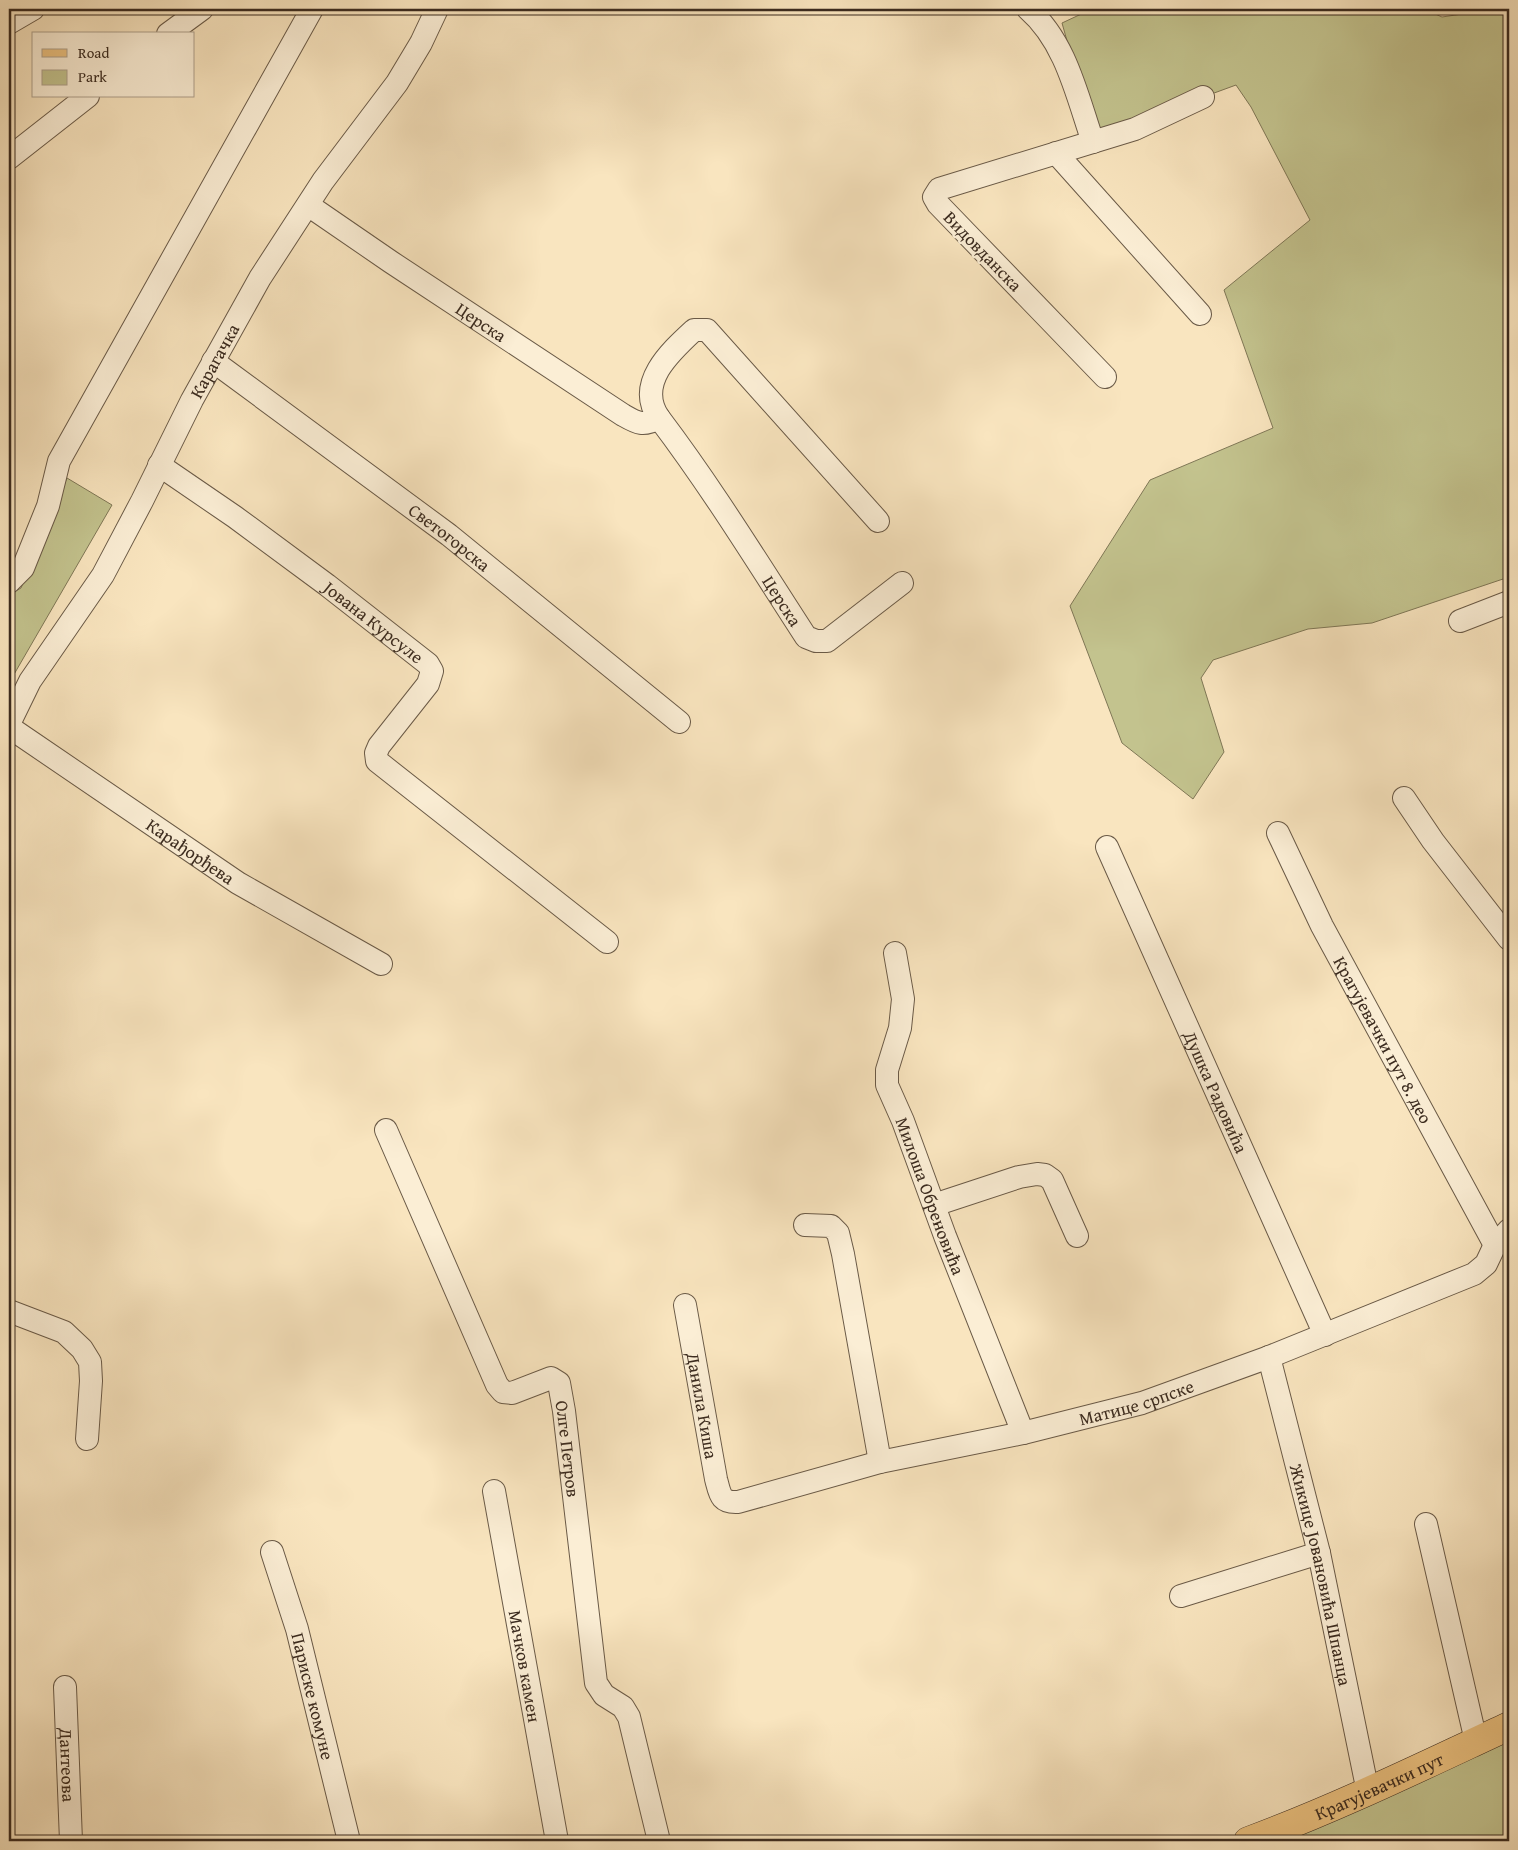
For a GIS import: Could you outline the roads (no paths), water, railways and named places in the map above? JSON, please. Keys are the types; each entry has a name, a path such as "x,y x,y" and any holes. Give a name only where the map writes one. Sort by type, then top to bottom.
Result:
{"main road":[{"name":"Крагујевачки пут","path":"1248,1841 1296,1824 1509,1726"}],"street":[{"path":"9,23 32,9"},
{"path":"171,32 202,9"},
{"path":"9,582 23,568 48,506 59,461 312,9"},
{"path":"1028,9 1043,25 1066,64 1092,142"},
{"name":"Карагачка","path":"9,726 30,681 103,575 192,400 260,278 338,161 397,83 421,43 435,10"},
{"name":"Видовданска","path":"1105,377 938,204 934,197 939,189 1135,129 1203,97"},
{"path":"9,158 85,98"},
{"path":"1056,153 1200,314"},
{"name":"Церска","path":"308,205 623,415 643,424 650,423 658,418"},
{"name":"Церска","path":"878,521 708,330 694,330 670,352 656,372 651,387 651,400 654,411 719,502 806,637 816,641 827,641 902,583"},
{"name":"Светогорска","path":"213,361 449,535 679,722"},
{"name":"Јована Курсуле","path":"159,465 273,545 428,664 432,671 428,684 379,746 376,753 377,760 607,942"},
{"path":"1460,621 1509,602"},
{"name":"Карађорђева","path":"9,726 238,883 381,964"},
{"path":"1404,798 1433,841 1509,938"},
{"name":"Крагујевачки пут 8. део","path":"1278,833 1322,926 1502,1237"},
{"name":"Душка Радовића","path":"1106,847 1325,1335"},
{"name":"Милоша Обреновића","path":"895,953 903,999 900,1028 886,1078 887,1085 903,1121 1023,1433"},
{"name":"Олге Петров","path":"386,1130 497,1385 503,1392 512,1393 551,1378 559,1383 564,1411 596,1683 604,1696 623,1708 629,1717 659,1841"},
{"path":"934,1205 1019,1178 1036,1174 1045,1175 1052,1180 1077,1236"},
{"path":"805,1225 832,1226 838,1233 844,1254 880,1462"},
{"name":"Матице српске","path":"729,1502 738,1502 880,1462 1023,1433 1142,1403 1269,1358 1474,1274 1486,1264 1502,1237"},
{"name":"Данила Киша","path":"685,1305 716,1479 720,1493 724,1500 729,1502"},
{"path":"9,1311 64,1332 82,1349 90,1362 91,1381 87,1439"},
{"name":"Жикице Јовановића Шпанца","path":"1269,1358 1319,1553 1368,1792"},
{"name":"Мачков камен","path":"494,1491 557,1841"},
{"path":"1426,1524 1476,1741"},
{"name":"Париске комуне","path":"272,1552 297,1629 349,1841"},
{"path":"1181,1596 1319,1553"},
{"name":"Дантеова","path":"65,1687 72,1841"}]}
